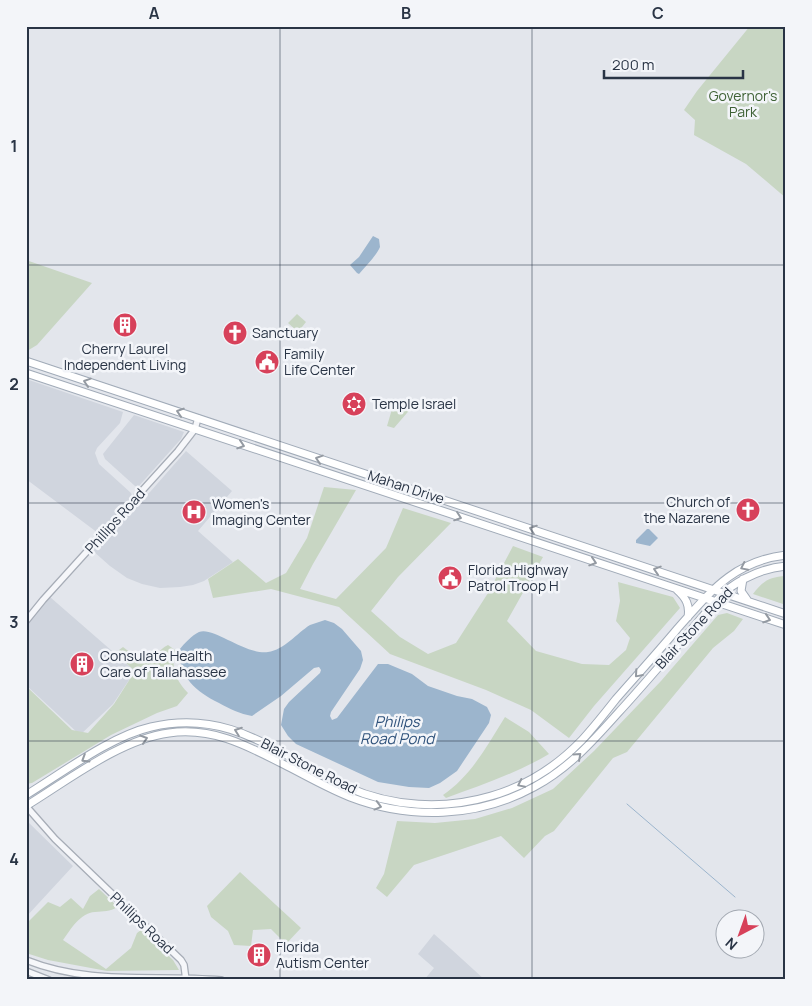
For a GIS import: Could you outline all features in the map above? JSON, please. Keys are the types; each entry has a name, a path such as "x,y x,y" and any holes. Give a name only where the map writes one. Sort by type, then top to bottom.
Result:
{"main road":[{"name":"Mahan Drive","path":"26,361 786,614"},
{"path":"44,379 47,368"},
{"name":"Mahan Drive","path":"26,373 786,625"},
{"path":"278,457 280,446"},
{"path":"782,566 784,555"},
{"name":"Blair Stone Road","path":"26,795 118,739 150,727 185,722 221,726 235,730 348,787 380,798 422,805 478,800 494,795 525,782 554,765 568,754 712,590 733,572 759,560 784,555"},
{"name":"Blair Stone Road","path":"26,806 120,748 153,736 186,732 220,735 234,740 252,747 348,796 381,807 432,813 450,812 489,805 535,787 569,764 584,751 624,707 723,593 743,579 762,570 782,566"},
{"path":"743,579 741,591 748,602"},
{"path":"674,588 687,601 688,617"}],"street":[{"name":"Phillips Road","path":"26,621 195,429 198,418"},
{"name":"Phillips Road","path":"26,806 55,839 181,960 184,965 186,979"},
{"path":"26,960 66,973 82,976 221,980"},
{"path":"35,964 29,972 50,980"}],"shaded area":[{"path":"26,379 123,412 120,423 97,448 95,453 99,464 131,493 132,497 98,533 26,479"},
{"path":"134,415 184,432 181,439 138,487 105,459 103,454"},
{"path":"186,451 232,491 198,531 233,562 204,581 193,585 160,588 142,584 127,578 93,551 135,504 150,492"},
{"path":"50,597 135,671 113,704 80,735 26,685 26,626"},
{"path":"26,820 73,866 26,917"},
{"path":"434,934 485,980 424,980 434,968 418,954"}],"green space":[{"name":"Governor's Park","path":"750,26 786,26 786,198 746,164 694,135 695,120 684,110 697,91"},
{"path":"26,260 92,283 37,345 27,351"},
{"path":"297,314 306,322 298,332 288,323"},
{"path":"395,399 413,406 394,428 387,426"},
{"path":"324,487 356,490 300,589 336,599 386,548 403,508 451,523 398,577 371,611 400,637 428,654 456,643 488,593 513,546 543,557 507,621 536,651 582,664 609,665 626,650 630,638 616,621 620,601 618,582 673,597 680,608 594,706 569,738 531,710 486,690 390,654 339,607 271,589 213,598 208,579 238,559 266,583 286,573 307,538"},
{"path":"786,576 786,605 753,594 767,581 775,577"},
{"path":"727,613 743,619 734,631 713,648 627,752 613,758 554,831 545,836 524,858 501,836 414,865 387,897 376,888 384,874 397,821 435,823 475,819 512,808 553,789 594,751 661,681 718,615"},
{"path":"168,645 175,650 175,673 188,693 177,706 157,713 111,735 32,783 26,784 26,686 72,730 88,733 114,704 135,671 117,655 119,650 123,647 144,663"},
{"path":"505,717 529,732 549,754 512,773 446,798 443,795 470,770"},
{"path":"240,872 301,928 286,944 271,929 253,930 251,946 234,945 228,931 211,917 207,906"},
{"path":"99,889 118,907 109,911 90,913 80,918 63,940 106,969 131,948 137,933 141,930 173,960 179,970 107,971 48,960 26,953 26,924 48,902 60,907 71,898 83,909 90,896"}],"water":[{"path":"373,236 379,239 380,247 359,274 350,265 359,257"},
{"path":"647,529 658,538 650,546 636,543 636,540"},
{"name":"Philips Road Pond","path":"325,620 334,623 342,629 361,651 363,660 360,669 331,712 332,720 337,718 378,664 388,664 412,674 428,686 472,699 487,707 491,715 489,723 457,771 429,788 378,782 296,744 281,725 284,709 320,673 319,667 314,668 281,696 252,716 231,709 203,694 190,682 182,668 179,650 191,637 199,632 212,633 249,649 268,652 285,645 310,625"}],"waterway":[{"path":"627,804 735,897"}],"place":[{"name":"Cherry Laurel Independent Living","path":"125,325"},
{"name":"Sanctuary","path":"235,333"},
{"name":"Family Life Center","path":"267,362"},
{"name":"Temple Israel","path":"354,404"},
{"name":"Church of the Nazarene","path":"748,510"},
{"name":"Women's Imaging Center","path":"194,512"},
{"name":"Florida Highway Patrol Troop H","path":"450,578"},
{"name":"Consulate Health Care of Tallahassee","path":"82,664"},
{"name":"Florida Autism Center","path":"259,955"}]}
